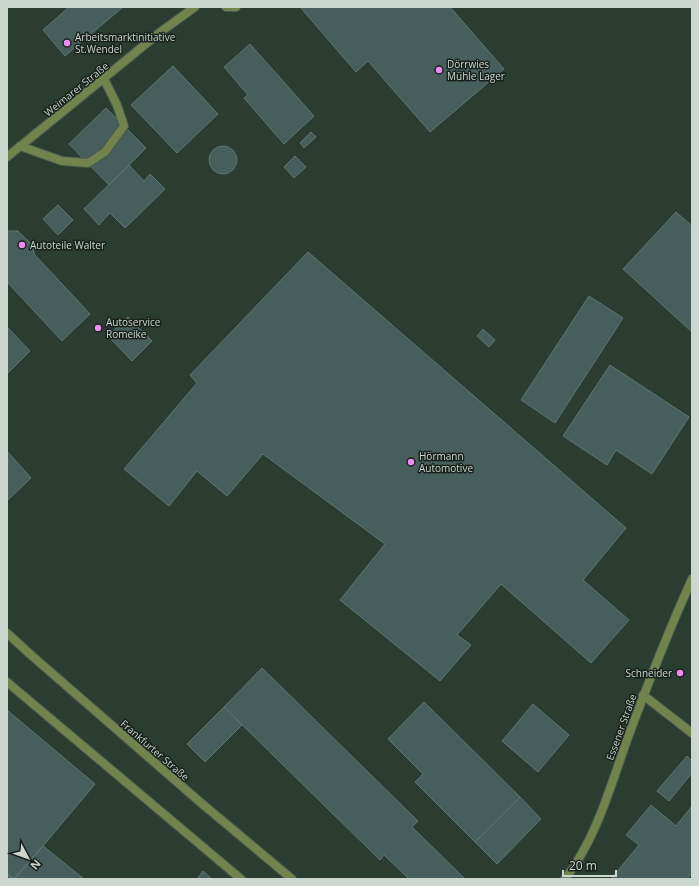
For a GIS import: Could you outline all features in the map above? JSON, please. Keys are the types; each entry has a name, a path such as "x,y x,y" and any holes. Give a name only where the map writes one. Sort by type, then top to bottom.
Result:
{"street":[{"name":"Weimarer Straße","path":"7,157 162,30 195,7"},
{"path":"226,7 236,7"},
{"path":"20,146 62,161 88,163 105,152 124,126 117,106 104,79"},
{"name":"Essener Straße","path":"565,879 585,848 598,821 643,695 692,579"},
{"name":"Frankfurter Straße","path":"7,633 36,660 200,802 292,879"},
{"path":"7,682 241,879"},
{"path":"643,695 692,733"}],"building":[{"name":"Arbeitsmarktinitiative St.Wendel","path":"69,7 123,7 65,56 43,30"},
{"name":"Dörrwies Mühle Lager","path":"300,7 450,7 504,69 430,132 368,61 356,72"},
{"path":"250,44 314,116 284,144 244,98 248,95 224,67"},
{"path":"173,66 218,114 177,153 131,105"},
{"path":"106,108 146,148 109,185 69,144"},
{"path":"311,132 316,137 304,148 300,143"},
{"path":"223,146 233,150 237,160 233,170 223,174 213,170 209,160 213,150"},
{"path":"295,156 306,167 294,178 284,167"},
{"path":"129,165 144,181 150,174 165,189 125,228 110,213 99,225 84,209"},
{"path":"58,205 73,220 58,235 43,219"},
{"path":"676,212 692,226 692,332 623,269"},
{"path":"8,231 18,231 34,247 34,254 90,314 62,341 7,282"},
{"name":"Hörmann Automotive","path":"308,252 626,528 583,580 629,620 591,663 501,584 457,635 471,645 440,681 340,600 385,544 263,454 227,496 197,471 169,506 124,469 197,383 190,375"},
{"path":"589,296 623,318 555,423 521,400"},
{"path":"128,317 152,341 132,361 108,336"},
{"path":"7,327 30,351 7,374"},
{"path":"483,329 495,340 489,347 477,336"},
{"path":"610,365 689,417 652,474 616,450 607,465 563,436"},
{"path":"7,451 31,478 7,501"},
{"path":"262,668 418,821 412,827 465,879 409,879 384,855 380,860 224,707"},
{"path":"424,702 520,797 475,842 415,782 423,774 388,739"},
{"path":"533,704 569,735 538,772 502,741"},
{"path":"224,707 242,725 205,762 187,744"},
{"path":"7,710 95,784 14,879 7,874"},
{"path":"687,756 692,761 692,773 669,801 657,791"},
{"path":"520,797 541,819 497,864 475,842"},
{"path":"651,805 676,826 692,806 692,873 687,879 611,879 639,845 626,835"},
{"path":"43,846 84,879 14,879"},
{"path":"203,871 212,879 197,879"},
{"path":"7,874 14,879 7,879"}],"place":[{"name":"Arbeitsmarktinitiative St.Wendel","path":"67,43"},
{"name":"Dörrwies Mühle Lager","path":"439,70"},
{"name":"Autoteile Walter","path":"22,245"},
{"name":"Autoservice Romeike","path":"98,328"},
{"name":"Hörmann Automotive","path":"411,462"},
{"name":"Schneider","path":"680,673"}]}
